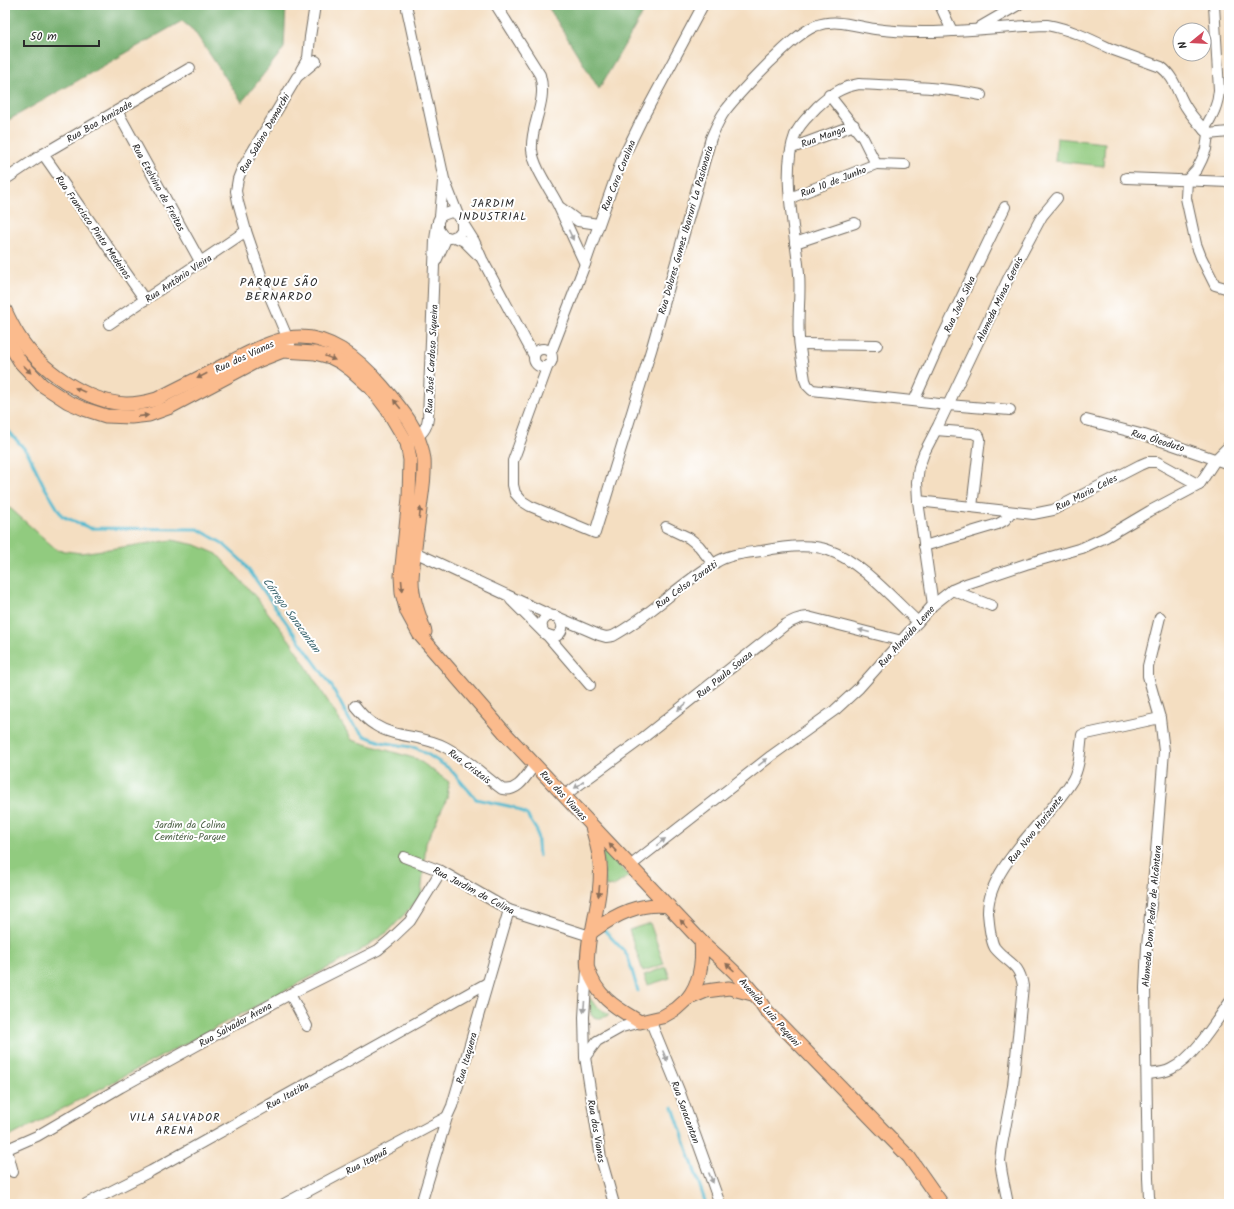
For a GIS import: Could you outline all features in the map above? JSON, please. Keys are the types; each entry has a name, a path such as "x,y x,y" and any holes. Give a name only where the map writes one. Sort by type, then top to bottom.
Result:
{"main road":[{"name":"Rua dos Vianas","path":"5,310 18,335 29,350 50,372 68,384 111,402 126,404 142,403 157,399 261,347 290,344 311,338 328,342 350,354 371,373 409,420 412,440 424,459 424,474 409,550 413,593 428,645 504,732 591,825 600,864 598,894 587,968"},
{"name":"Rua dos Vianas","path":"7,343 21,363 42,385 68,402 106,416 131,417 149,415 168,408 255,362 283,351 290,344"},
{"name":"Avenida Luiz Pequini","path":"591,825 701,941 736,972 765,1009 909,1157 942,1204"},
{"path":"591,933 612,917 627,911 650,905 659,904 669,906"},
{"path":"587,968 606,1000 617,1008 645,1021 662,1017 676,1009 687,999 695,988 700,976 702,963 701,941"},
{"path":"687,999 706,991 729,988 756,996"}],"street":[{"path":"298,75 308,58 316,5"},
{"path":"496,5 540,75 543,86 542,97 532,141 532,152 536,164 558,206 585,264"},
{"name":"Rua Cora Coralina","path":"551,352 585,264 621,162 641,121 703,5"},
{"path":"940,5 952,31"},
{"path":"977,29 1018,5"},
{"path":"1214,5 1219,90 1218,102 1206,132 1206,149 1197,169 1187,180 1186,198 1193,234 1201,257 1215,285 1229,289"},
{"name":"Rua José Cardoso Siqueira","path":"407,9 444,179 460,219 474,241 482,259"},
{"name":"Rua Dolores Gomes Ibarruri La Pasionaria","path":"548,365 513,461 512,484 522,501 530,506 595,533 652,347 710,138 724,113 742,90 784,48 800,35 815,26 842,22 872,29 898,32 952,31 1047,25 1062,28 1161,67 1168,72 1172,77 1186,108 1206,132"},
{"name":"Rua Sabino Demarchi","path":"290,344 262,278 246,232 236,191 238,179 246,162 298,75 316,61"},
{"name":"Rua Boa Amizade","path":"9,177 43,154 190,68"},
{"path":"981,95 941,88 859,84 848,86 829,95 802,123 795,135 789,171 790,198 799,276 798,338 805,380 807,385 812,390 947,407 1010,410"},
{"name":"Rua 10 de Junho","path":"829,95 863,138 876,164"},
{"name":"Rua Etelvino de Freitas","path":"117,111 201,263"},
{"name":"Rua Manga","path":"792,148 854,125"},
{"path":"1206,132 1229,132"},
{"name":"Rua Francisco Pinto Medeiros","path":"43,154 145,300"},
{"name":"Rua 10 de Junho","path":"790,198 876,164 905,165"},
{"path":"1126,178 1229,182"},
{"name":"Rua José Cardoso Siqueira","path":"412,440 425,430 428,418 435,240 444,179"},
{"name":"Alameda Minas Gerais","path":"933,605 918,501 917,482 919,467 924,453 1009,277 1042,216 1058,198"},
{"path":"558,206 578,221 598,224"},
{"name":"Rua João Silva","path":"914,402 941,340 1005,206"},
{"path":"451,237 462,230 460,219 451,212 443,214 439,221 440,233 469,246 482,259 534,356 537,365 544,367 548,365 553,358 551,352 546,349 540,349 534,356"},
{"path":"795,242 854,223"},
{"name":"Rua Antônio Vieira","path":"109,324 246,232"},
{"name":"Rua José Cardoso Siqueira","path":"435,265 451,237"},
{"path":"800,344 877,345"},
{"name":"Rua Óleoduto","path":"1086,420 1144,435 1214,462 1229,464"},
{"path":"937,428 973,433 979,436 980,439 972,507"},
{"name":"Rua Almeida Leme","path":"630,866 783,748 835,710 859,688 933,605 952,590 1011,569 1082,548 1106,537 1202,482 1214,462 1229,446"},
{"name":"Rua Maria Celes","path":"918,501 1033,514 1053,510 1147,462 1152,461 1202,482"},
{"path":"924,546 998,524 1005,520 1011,512"},
{"path":"666,526 689,538 699,546 713,564"},
{"name":"Rua Celso Zoratti","path":"409,550 509,597 606,637 613,636 620,632 713,564 728,557 777,548 812,547 828,550 842,556 869,575 918,622"},
{"path":"952,590 992,606"},
{"path":"509,597 545,634 590,685"},
{"path":"555,617 561,620 562,627 560,633 554,637 545,634 541,626 546,618 555,617"},
{"name":"Rua Paula Souza","path":"564,795 639,741 793,620 808,617 902,641"},
{"name":"Alameda Dom Pedro de Alcântara","path":"1151,1204 1148,1178 1145,988 1164,751 1160,718 1148,676 1148,666 1160,617"},
{"name":"Rua Cristais","path":"355,706 366,719 387,731 429,740 444,746 460,756 502,790 513,790 518,786 535,764"},
{"name":"Rua Novo Horizonte","path":"1008,1204 1000,1161 1012,1086 1023,986 1021,975 1018,970 994,947 989,927 988,910 990,897 996,880 1022,843 1060,798 1073,778 1078,764 1082,735 1160,718"},
{"name":"Rua Jardim da Colina","path":"404,857 442,871 509,910 574,932 591,933"},
{"name":"Rua Salvador Arena","path":"6,1150 36,1136 290,994 378,950 410,921 442,871"},
{"name":"Rua Itaquera","path":"421,1204 452,1106 509,910"},
{"name":"Rua dos Vianas","path":"587,968 583,1022 585,1057 601,1158 614,1204"},
{"name":"Rua Itatiba","path":"86,1204 151,1171 487,983"},
{"path":"290,994 307,1026"},
{"path":"1147,1074 1172,1069 1182,1062 1200,1044 1229,1003"},
{"path":"585,1057 597,1041 622,1027 645,1021"},
{"name":"Rua Saracantan","path":"645,1021 680,1093 720,1204"},
{"name":"Rua Itapuã","path":"284,1204 448,1117"},
{"path":"6,1150 13,1172"}],"green space":[{"path":"5,5 286,5 284,48 242,102 194,31 182,21 5,122"},
{"path":"547,5 627,5 643,13 599,89"},
{"path":"1057,138 1105,143 1103,166 1055,161"},
{"name":"Jardim da Colina Cemitério-Parque","path":"10,508 57,550 81,553 172,540 196,545 217,554 255,596 291,642 352,740 417,759 449,782 447,798 426,843 421,896 389,931 356,953 13,1135 5,1136 5,510"},
{"path":"601,845 629,876 614,886 606,887"},
{"path":"650,923 664,964 643,971 629,930"},
{"path":"666,967 670,978 648,985 644,975"},
{"path":"589,997 595,1005 609,1015 595,1018 591,1015"}],"waterway":[{"name":"Córrego Saracantan","path":"5,427 28,453 44,486 62,516 90,528 198,529 222,543 243,562 331,685 350,721 365,736 381,742 416,748 450,769 476,799 513,807 527,815 537,831 539,856"},
{"name":"Córrego Saracantan","path":"604,930 628,957 638,991"},
{"name":"Córrego Saracantan","path":"673,1107 706,1204"}],"district":[{"name":"JARDIM INDUSTRIAL","path":"493,209"},
{"name":"PARQUE SÃO BERNARDO","path":"279,289"},
{"name":"VILA SALVADOR ARENA","path":"175,1123"}]}
